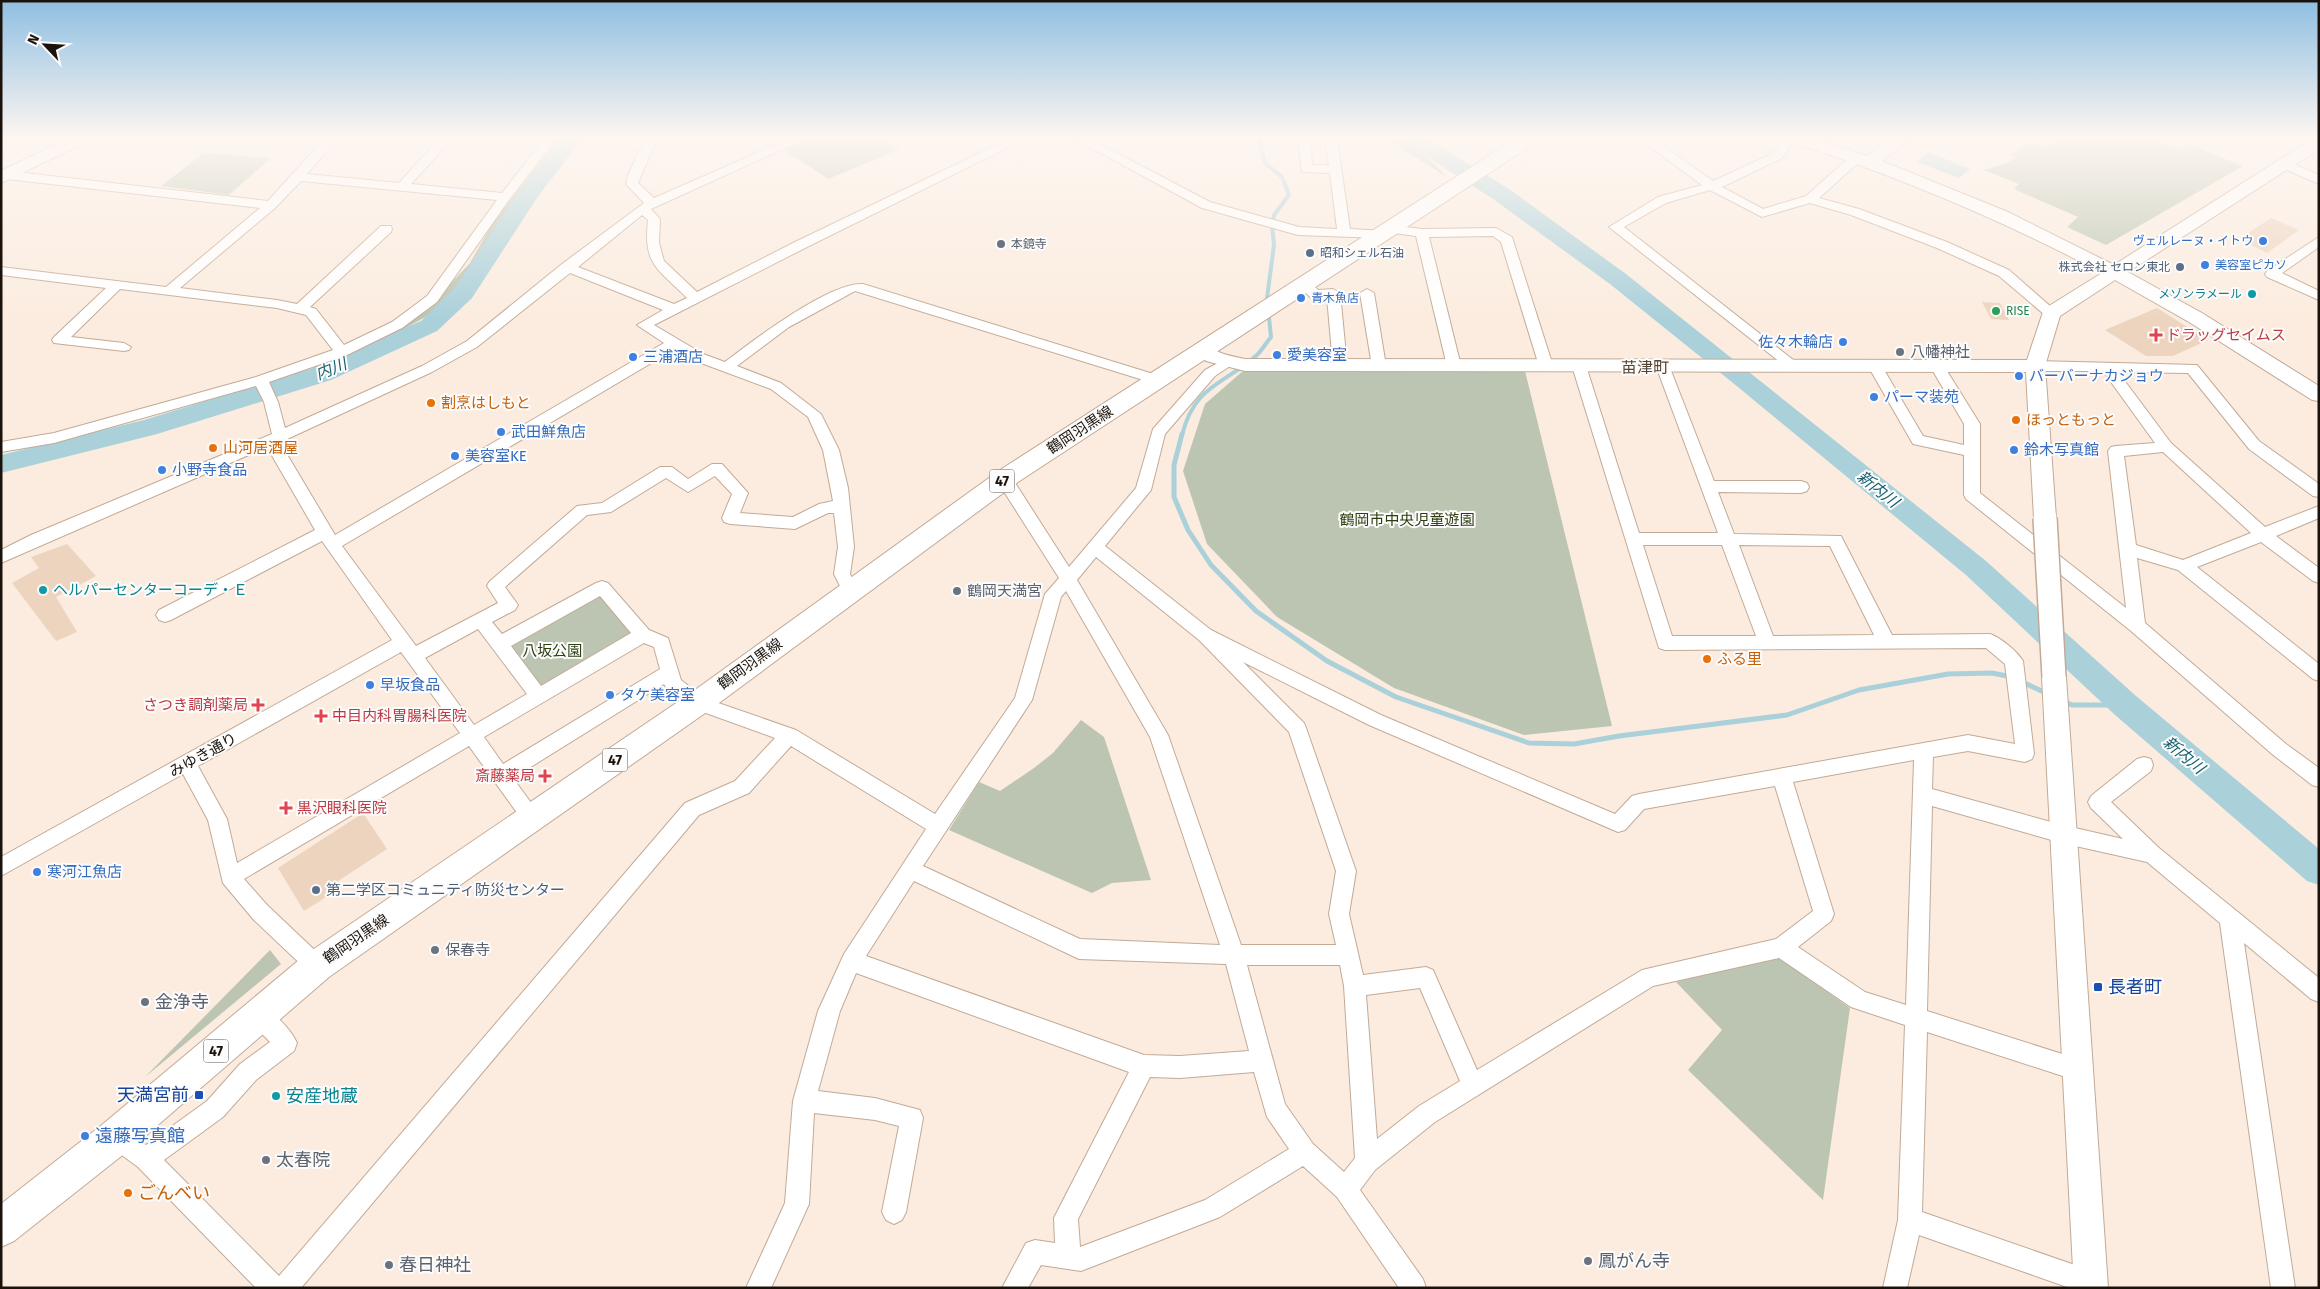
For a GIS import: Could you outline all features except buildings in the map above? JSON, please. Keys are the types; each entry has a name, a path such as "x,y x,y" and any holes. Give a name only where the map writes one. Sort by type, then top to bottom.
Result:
{"main road":[{"name":"鶴岡羽黒線","path":"1,1228 116,1137 317,966 698,703 1004,479 1436,199"}],"street":[{"path":"215,199 271,205"},
{"path":"169,291 277,199"},
{"path":"1,448 54,438 260,380 342,352 397,325 432,299 503,199"},
{"path":"643,199 654,219 652,243 658,262 694,298"},
{"path":"1,557 37,539 280,436 419,373 472,344 567,267 648,206 663,199"},
{"path":"850,590 842,574 846,547 842,506 831,450 814,414 776,386 698,357 644,325 694,298 896,199"},
{"path":"1195,199 1206,205 1298,231 1344,233 1496,232 1507,240 1546,366"},
{"path":"1339,199 1344,233"},
{"path":"1665,199 1615,227 1794,366"},
{"path":"1736,199 1762,213 1809,199"},
{"path":"1810,199 1881,222 1942,245 2004,273 2051,313"},
{"path":"1963,199 2040,234 2114,272 2183,310 2319,395"},
{"path":"1910,1220 2097,1286 2078,1070 2062,834 2035,366 2051,313 2229,199"},
{"path":"300,309 386,229"},
{"path":"1422,233 1454,366"},
{"path":"2319,241 2272,274 2319,296"},
{"path":"567,267 673,309"},
{"path":"1,271 276,304 300,309 311,312 342,352"},
{"path":"118,284 59,340 124,347"},
{"path":"1304,284 1315,294 1333,293 1340,365"},
{"path":"726,368 784,324 852,287 863,288 1158,380"},
{"path":"1367,293 1379,366"},
{"path":"165,615 329,538 675,343"},
{"path":"1204,348 1213,357 1245,365 2035,366 2192,368 2254,445 2319,492"},
{"path":"758,1288 797,1204 804,1101 829,1011 851,961 938,826 1023,700 1053,594 1068,579 1143,490 1158,433 1210,374 1229,362"},
{"path":"1205,635 1375,720 1618,824 1639,802 1968,743 2025,754 2014,661 1990,641 1665,643 1579,366"},
{"path":"1658,366 1708,486 1767,642"},
{"path":"1876,366 1918,440 1970,450"},
{"path":"1937,366 1972,424 1970,450 1972,495 2136,626 2279,749 2319,780"},
{"path":"2107,367 2166,447 2262,534 2319,577"},
{"path":"2299,382 2319,378"},
{"path":"260,380 271,402 280,436 274,446 329,538 532,818"},
{"path":"2136,626 2116,451 2166,447"},
{"name":"みゆき通り","path":"1,868 187,764 408,649 481,620 509,605 495,586 584,510 605,508 666,471 688,486 717,468 740,493 730,518 795,523 825,508 842,506"},
{"path":"1004,479 1068,579 1159,735 1234,955 1264,1061 1275,1109 1305,1152 1345,1189 1414,1288"},
{"path":"1708,486 1801,487"},
{"path":"2184,566 2319,512"},
{"path":"1632,539 1835,540 1886,641"},
{"path":"1094,546 1205,635 1297,728 1346,871 1339,914 1355,986 1367,1162"},
{"path":"2128,549 2184,566 2319,674"},
{"path":"499,644 602,587 643,635 662,643 673,684 698,703 789,736 938,826"},
{"path":"481,620 539,696"},
{"path":"230,877 643,635"},
{"path":"500,776 670,672"},
{"path":"285,1288 692,809 742,787 789,736"},
{"path":"1895,1288 1910,1220 1924,752"},
{"path":"187,764 217,819 230,877 260,912 317,966"},
{"path":"2144,765 2098,802 2152,854 2319,992"},
{"path":"1345,1189 1367,1162 1427,1114 1472,1084 1649,977 1781,948 1824,914 1782,776"},
{"path":"1923,795 2062,834 2152,854"},
{"path":"910,869 1079,949 1234,955 1348,955"},
{"path":"2230,918 2283,1288"},
{"path":"1781,948 1859,1000 2078,1070"},
{"path":"851,961 1144,1066 1180,1067 1264,1061"},
{"path":"1355,986 1426,977 1472,1084"},
{"path":"146,1159 215,1109 248,1072 286,1043 258,1015"},
{"path":"1068,1258 1066,1218 1144,1066"},
{"path":"804,1101 875,1108 912,1118 894,1212"},
{"path":"116,1137 146,1159 273,1288"},
{"path":"1014,1288 1036,1252 1081,1260 1212,1209 1305,1152"}],"green space":[{"path":"511,199 519,199 469,277 446,305 399,332 362,350 273,381 271,378 361,346 435,300 470,263 492,224"},
{"path":"2037,199 2186,199 2106,245 2067,227 2078,217"},
{"name":"鶴岡市中央児童遊園","path":"1243,371 1525,371 1612,726 1524,735 1394,688 1277,617 1207,544 1183,471 1205,404"},
{"name":"八坂公園","path":"600,591 635,635 540,691 505,645"},
{"path":"1081,720 1104,737 1151,880 1112,883 1092,893 949,830 979,782 1000,791 1053,753"},
{"path":"270,950 281,964 145,1077"},
{"path":"1776,955 1850,1008 1823,1200 1688,1070 1722,1030 1676,982"}],"waterway":[{"name":"内川","path":"1,464 148,428 322,374 429,326 464,293 525,199"},
{"path":"1182,435 1188,418 1203,395 1257,355 1271,337 1267,298 1274,245 1272,225 1274,215 1286,199"},
{"name":"新内川","path":"1508,199 1618,279 1747,381 1976,568 2125,705 2319,870"},
{"path":"1182,434 1174,465 1174,497 1188,530 1211,565 1256,611 1327,661 1396,697 1529,743 1574,744 1619,736 1787,715 1859,690 1948,674 1992,673 2012,677"},
{"path":"2020,681 2048,694"},
{"path":"2063,701 2072,705 2125,705"}],"place":[{"name":"ヴェルレーヌ・イトウ","path":"2263,241"},
{"name":"本鏡寺","path":"1001,244"},
{"name":"昭和シェル石油","path":"1310,253"},
{"name":"美容室ピカソ","path":"2205,265"},
{"name":"株式会社 セロン東北","path":"2180,267"},
{"name":"メゾンラメール","path":"2252,294"},
{"name":"青木魚店","path":"1301,298"},
{"name":"RISE","path":"1996,311"},
{"name":"ドラッグセイムス","path":"2156,335"},
{"name":"佐々木輪店","path":"1843,342"},
{"name":"八幡神社","path":"1900,352"},
{"name":"愛美容室","path":"1277,355"},
{"name":"三浦酒店","path":"633,357"},
{"name":"バーバーナカジョウ","path":"2019,376"},
{"name":"パーマ装苑","path":"1874,397"},
{"name":"割烹はしもと","path":"431,403"},
{"name":"ほっともっと","path":"2016,420"},
{"name":"武田鮮魚店","path":"501,432"},
{"name":"山河居酒屋","path":"213,448"},
{"name":"鈴木写真館","path":"2014,450"},
{"name":"美容室KE","path":"455,456"},
{"name":"小野寺食品","path":"162,470"},
{"name":"ヘルパーセンターコーデ・Ｅ","path":"43,590"},
{"name":"鶴岡天満宮","path":"957,591"},
{"name":"ふる里","path":"1707,659"},
{"name":"早坂食品","path":"370,685"},
{"name":"タケ美容室","path":"610,695"},
{"name":"さつき調剤薬局","path":"258,705"},
{"name":"中目内科胃腸科医院","path":"321,716"},
{"name":"斎藤薬局","path":"545,776"},
{"name":"黒沢眼科医院","path":"286,808"},
{"name":"寒河江魚店","path":"37,872"},
{"name":"第二学区コミュニティ防災センター","path":"316,890"},
{"name":"保春寺","path":"435,950"},
{"name":"長者町","path":"2098,987"},
{"name":"金浄寺","path":"145,1002"},
{"name":"天満宮前","path":"199,1095"},
{"name":"安産地蔵","path":"276,1096"},
{"name":"遠藤写真館","path":"85,1136"},
{"name":"太春院","path":"266,1160"},
{"name":"ごんべい","path":"128,1193"},
{"name":"鳳がん寺","path":"1588,1261"},
{"name":"春日神社","path":"389,1265"}],"district":[{"name":"苗津町","path":"1645,367"}]}
